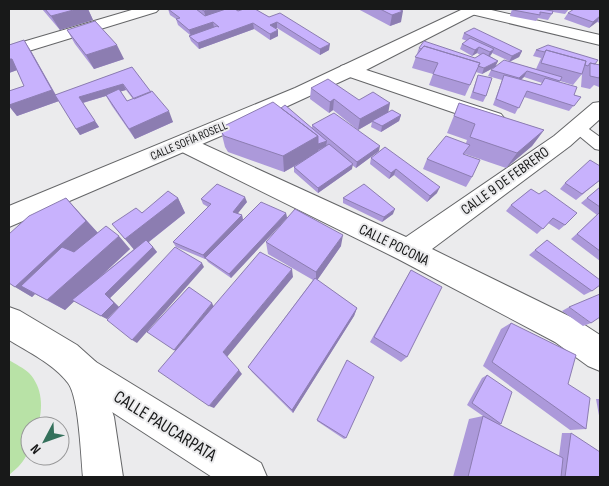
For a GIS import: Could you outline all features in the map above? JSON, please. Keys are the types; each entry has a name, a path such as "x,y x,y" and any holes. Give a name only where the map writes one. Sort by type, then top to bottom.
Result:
{"street":[{"path":"9,52 151,9"},
{"path":"473,9 600,40"},
{"name":"CALLE SOFÍA ROSELL","path":"9,216 184,144 348,70 473,9"},
{"path":"348,70 515,126"},
{"name":"CALLE 9 DE FEBRERO","path":"408,251 561,134 600,108"},
{"name":"CALLE POCONA","path":"184,144 408,251 566,331 600,354"},
{"name":"CALLE PAUCARPATA","path":"9,322 65,358 84,374 247,477"},
{"path":"84,374 96,418 103,477"}],"lane":[{"path":"561,134 600,145"}],"green space":[{"path":"9,360 27,371 34,379 41,398 41,412 40,416 20,416 20,465 9,475"}],"building":[{"path":"45,9 77,9 51,16"},
{"path":"168,9 196,9 205,16 226,9 238,11 255,9 269,17 280,13 330,44 320,49 277,22 270,25 278,30 270,34 253,23 198,43 189,36 217,26 219,27 213,22 189,30 176,19 180,18"},
{"path":"380,9 398,9 403,11 392,15"},
{"path":"513,9 553,11 552,14 540,12 540,15"},
{"path":"574,9 600,9 600,16 593,22 568,13"},
{"path":"95,21 117,45 86,55 67,30"},
{"path":"474,28 522,51 512,56 464,33"},
{"path":"470,38 494,49 490,52 479,47 475,50 462,44"},
{"path":"24,40 52,90 9,105 9,91 24,86 12,59 9,59 9,45"},
{"path":"424,41 475,58 483,53 498,61 484,68 478,66 480,63 424,46 421,49 419,48"},
{"path":"548,45 598,60 595,64 590,63 588,66 585,65 586,61 546,50 545,52 536,50"},
{"path":"424,46 480,63 470,85 433,74 438,63 415,57"},
{"path":"546,50 586,61 582,74 541,63"},
{"path":"504,60 562,77 560,81 527,71 519,78 491,70"},
{"path":"590,63 600,65 599,78 590,76"},
{"path":"132,67 151,92 134,99 123,84 79,97 95,121 76,129 55,95"},
{"path":"478,75 492,78 486,96 473,92"},
{"path":"504,75 541,85 545,78 577,87 574,95 581,97 574,106 527,91 519,108 496,99"},
{"path":"328,79 359,100 373,92 390,103 360,119 334,99 330,102 311,88"},
{"path":"119,89 127,101 152,91 169,111 129,129 106,95"},
{"path":"273,102 318,136 283,156 224,136 221,131 222,127"},
{"path":"459,103 544,130 517,153 470,137 475,124 454,116"},
{"path":"285,105 327,141 318,144 318,136 281,108"},
{"path":"392,110 401,115 382,126 372,121"},
{"path":"334,113 380,146 357,162 312,125"},
{"path":"446,136 470,145 463,154 480,160 472,177 427,159"},
{"path":"329,144 353,164 318,188 294,167"},
{"path":"385,147 440,187 430,196 396,169 391,173 371,158"},
{"path":"590,160 600,166 600,180 582,194 565,183"},
{"path":"217,184 245,197 233,212 242,215 203,255 173,242 211,204 201,199"},
{"path":"364,184 395,209 384,217 343,198"},
{"path":"600,187 600,207 587,198"},
{"path":"531,189 539,194 545,190 577,213 565,225 553,218 543,229 511,205"},
{"path":"168,191 178,198 125,239 112,224 136,208 142,213"},
{"path":"66,198 86,221 15,287 9,283 9,234 29,216"},
{"path":"261,202 286,213 229,274 205,258"},
{"path":"295,209 343,235 316,272 266,242"},
{"path":"600,212 600,251 577,234"},
{"path":"106,226 119,236 47,300 21,286 62,247 74,252"},
{"path":"146,240 153,247 105,294 114,303 101,316 72,300"},
{"path":"547,240 600,280 600,285 592,291 535,250"},
{"path":"175,247 202,263 132,340 107,320"},
{"path":"260,252 292,269 223,352 239,370 209,406 158,371"},
{"path":"411,270 442,287 407,357 374,337"},
{"path":"315,278 357,308 292,410 248,367"},
{"path":"189,287 212,303 174,350 147,332"},
{"path":"600,294 600,317 591,323 569,307"},
{"path":"511,323 576,355 568,384 590,398 586,429 492,362"},
{"path":"347,360 374,377 346,438 317,420"},
{"path":"487,375 512,392 501,424 472,403"},
{"path":"483,416 563,458 561,477 468,477"},
{"path":"571,433 600,452 600,477 565,477"}]}
